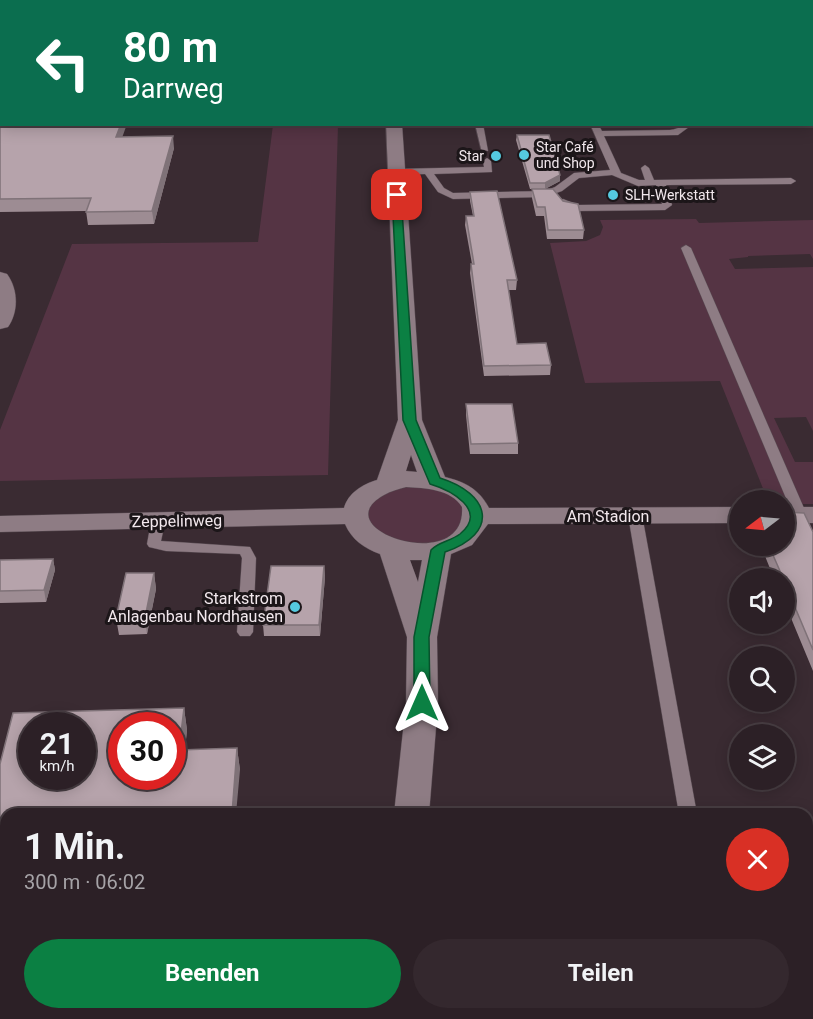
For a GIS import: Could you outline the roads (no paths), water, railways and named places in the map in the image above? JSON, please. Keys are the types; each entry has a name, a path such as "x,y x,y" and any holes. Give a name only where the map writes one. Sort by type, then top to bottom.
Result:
{"street":[{"path":"394,126 410,420 434,481"},
{"path":"0,278 5,285 5,307 0,322"},
{"path":"389,482 410,420"},
{"path":"412,479 434,481 451,486 464,494 473,504 476,516 474,526 466,536 454,544 438,550 417,553 393,551 368,538 358,528 354,516 357,506 364,496 375,488 389,482 412,479"},
{"name":"Am Stadion","path":"476,516 729,515"},
{"name":"Zeppelinweg","path":"0,524 354,516"},
{"path":"413,808 422,703 422,637 438,550"},
{"path":"393,551 422,637"}],"lane":[{"path":"479,126 485,149"},
{"path":"686,126 678,132 670,133 596,129 617,175 638,183 791,181"},
{"path":"396,172 489,170 487,161"},
{"path":"555,192 567,206 578,208 662,208 667,205 645,168"},
{"path":"428,171 444,195 453,196 555,192 577,175 615,172"},
{"path":"686,248 799,515"},
{"path":"635,515 687,808"},
{"path":"158,522 153,544 166,547 245,550 249,558 245,632"}],"place":[{"name":"Star Café und Shop","path":"524,155"},
{"name":"Star","path":"496,156"},
{"name":"SLH-Werkstatt","path":"613,195"},
{"name":"Starkstrom Anlagenbau Nordhausen","path":"295,607"}]}
